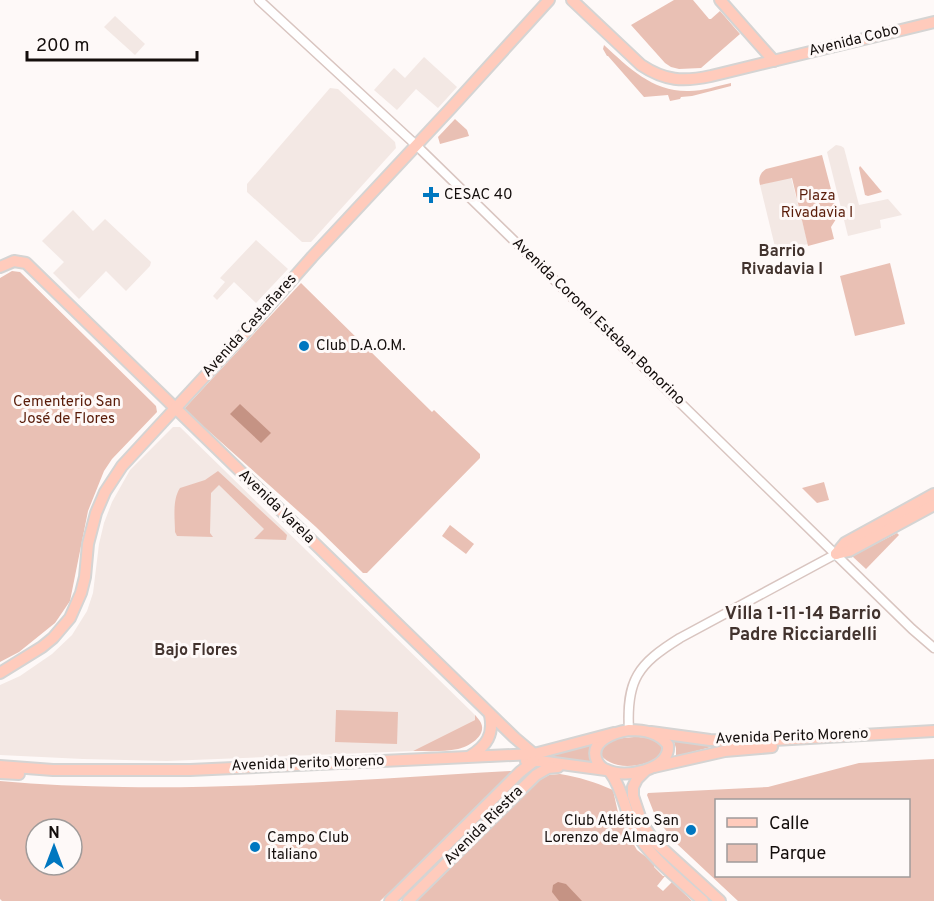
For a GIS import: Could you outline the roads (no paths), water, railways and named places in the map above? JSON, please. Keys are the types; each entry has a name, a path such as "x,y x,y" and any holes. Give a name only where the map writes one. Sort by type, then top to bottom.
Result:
{"main road":[{"name":"Avenida Castañares","path":"0,673 42,647 70,618 85,577 90,533 96,513 105,492 122,466 549,0"},
{"name":"Avenida Cobo","path":"572,0 641,65 664,77 680,80 694,80 934,22"},
{"path":"720,0 774,61"},
{"name":"Avenida Varela","path":"0,267 19,261 26,263 534,758"},
{"path":"836,554 845,543 934,494"},
{"path":"836,554 849,551 934,505"},
{"path":"468,758 489,740 492,732 490,715"},
{"path":"703,901 644,845 629,820 618,784 597,761 596,751 602,741 614,733 629,730 651,732 664,739 669,749 666,758 637,779 633,788 633,796 642,823 654,841 720,901"},
{"name":"Avenida Perito Moreno","path":"651,732 731,741 934,730"},
{"name":"Avenida Perito Moreno","path":"534,758 614,733"},
{"name":"Avenida Perito Moreno","path":"650,769 734,749 934,736"},
{"name":"Avenida Perito Moreno","path":"0,766 53,770 190,770 468,758 534,758 567,766 608,771"},
{"name":"Avenida Riestra","path":"390,901 455,836 518,767 534,758"},
{"name":"Avenida Riestra","path":"408,901 536,775 548,768 567,766"},
{"name":"Avenida Perito Moreno","path":"0,773 54,776 188,776 518,767"},
{"path":"608,771 622,773 650,769"},
{"path":"455,836 464,845"}],"street":[{"name":"Avenida Coronel Esteban Bonorino","path":"259,0 416,145 934,648"},
{"path":"629,730 628,709 631,688 639,671 656,653 836,554"}],"place":[{"name":"CESAC 40","path":"431,195"},
{"name":"Club D.A.O.M.","path":"304,346"},
{"name":"Club Atlético San Lorenzo de Almagro","path":"691,830"},
{"name":"Campo Club Italiano","path":"255,847"}],"district":[{"name":"Barrio Rivadavia I","path":"782,261"},
{"name":"Villa 1-11-14 Barrio Padre Ricciardelli","path":"803,624"},
{"name":"Bajo Flores","path":"196,651"}],"park label":[{"name":"Plaza Rivadavia I","path":"817,204"},
{"name":"Cementerio San José de Flores","path":"67,410"}]}
